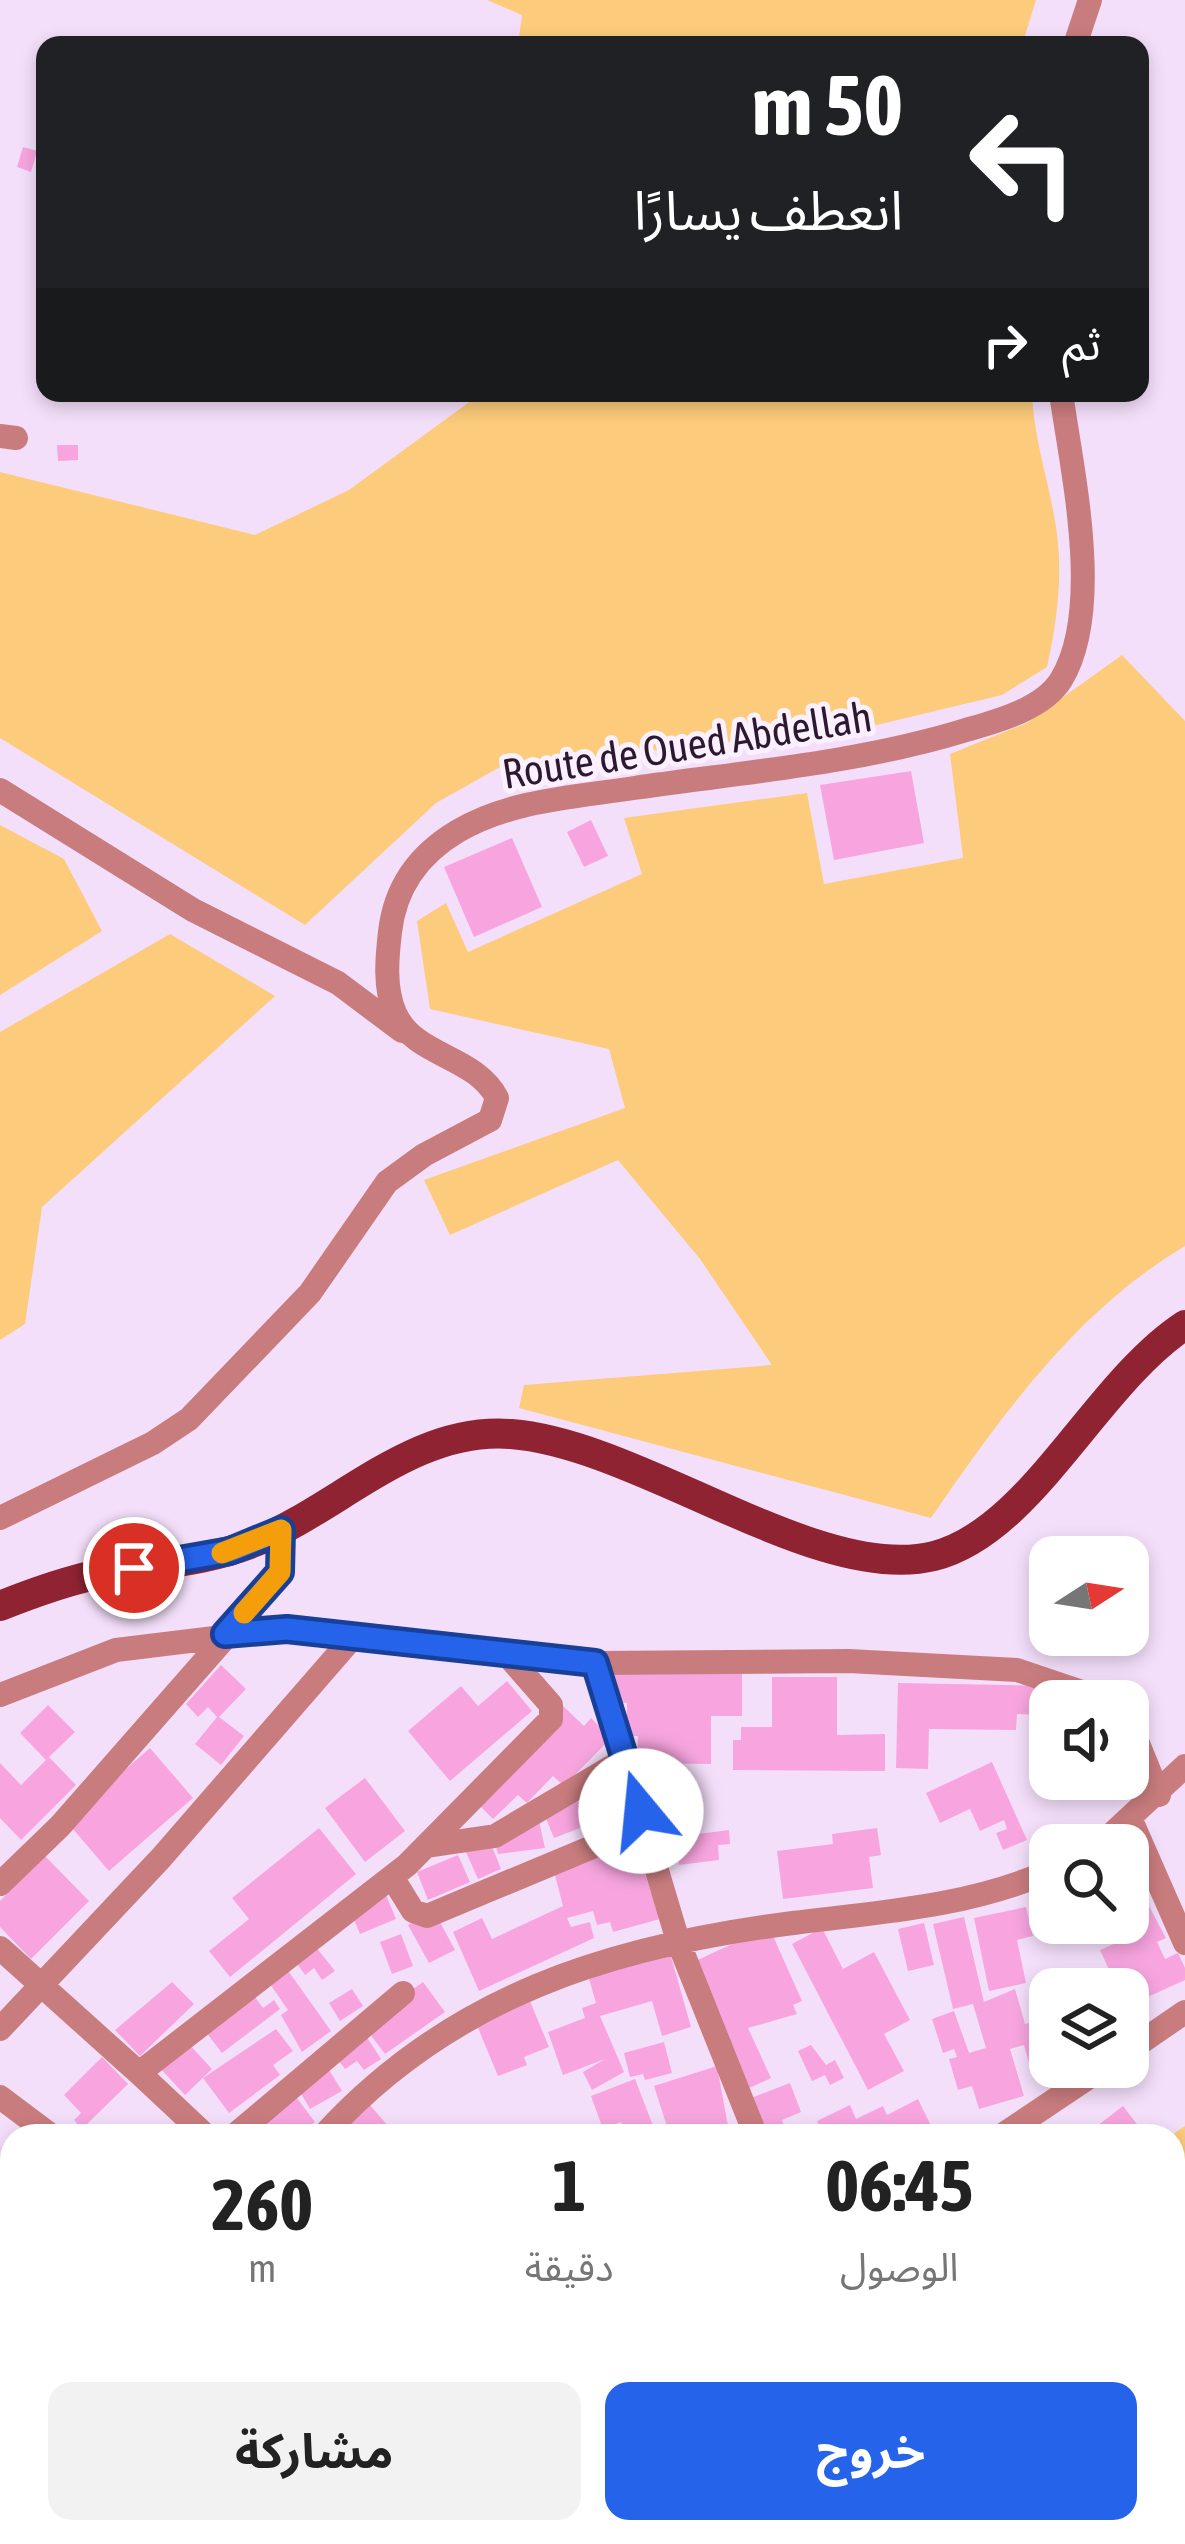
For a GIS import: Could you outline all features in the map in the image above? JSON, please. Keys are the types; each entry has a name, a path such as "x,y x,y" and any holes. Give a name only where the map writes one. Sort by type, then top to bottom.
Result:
{"main road":[{"path":"0,1606 92,1576 230,1551 281,1530 430,1447 508,1433 598,1455 836,1551 880,1562 933,1556 968,1544 1004,1519 1111,1390 1159,1342 1185,1325"}],"street":[{"path":"1078,36 1090,0"},
{"name":"Route de Oued Abdellah","path":"409,1036 388,987 391,919 410,872 458,831 532,802 892,752 1025,709 1058,685 1075,653 1080,602 1079,522 1062,402"},
{"path":"0,790 193,910 338,983 409,1036 485,1078 497,1098 490,1120 424,1155 388,1182 310,1293 189,1419 153,1443 0,1518"},
{"path":"0,1884 60,1826 280,1572 281,1530"},
{"path":"0,1695 116,1650 287,1629 595,1663 925,1663 1018,1670 1047,1680"},
{"path":"0,2030 354,1636"},
{"path":"139,2073 392,1877 551,1719 551,1705 508,1656"},
{"path":"595,1663 678,1941 745,2124"},
{"path":"427,1846 495,1836 625,1759"},
{"path":"1126,1824 1185,1766"},
{"path":"1149,1770 1159,1795"},
{"path":"1131,1820 1185,1943"},
{"path":"392,1877 413,1911 427,1916 645,1825"},
{"path":"336,2124 414,2055 519,1990 561,1972 678,1941 945,1905 1029,1878"},
{"path":"0,1948 190,2124"},
{"path":"249,2124 403,1993"},
{"path":"1149,2037 1185,2012"},
{"path":"1019,2124 1073,2088"},
{"path":"0,2097 36,2124"}],"shaded area":[{"path":"487,0 1036,0 1025,36 519,36 522,15"},
{"path":"469,402 1033,402 1059,558 1047,667 1002,695 868,727 500,767 436,803 305,925 0,738 0,472 255,535 349,490"},
{"path":"1122,655 1185,721 1185,1246 1146,1272 1076,1333 985,1441 931,1518 519,1408 524,1385 772,1365 700,1259 618,1160 450,1235 424,1180 625,1108 609,1049 430,1009 417,921 446,903 468,952 642,874 624,818 807,793 824,884 963,858 950,754 1027,723"},
{"path":"0,825 64,859 102,931 0,995"},
{"path":"170,934 275,996 42,1207 25,1324 0,1340 0,1032"}],"building":[{"path":"23,147 36,151 31,172 17,167"},
{"path":"57,445 78,445 78,460 58,461"},
{"path":"911,771 924,843 834,860 820,785"},
{"path":"591,820 608,856 584,867 567,832"},
{"path":"512,838 542,907 474,937 444,867"},
{"path":"221,1665 246,1689 219,1717 244,1736 221,1765 195,1744 217,1717 208,1707 198,1717 186,1704"},
{"path":"613,1672 742,1674 742,1716 711,1716 711,1764 637,1763 638,1736 627,1736 627,1703 612,1702"},
{"path":"772,1677 837,1677 837,1735 885,1734 885,1771 733,1770 733,1740 741,1740 741,1727 772,1727"},
{"path":"507,1681 532,1711 450,1781 408,1731 461,1686 478,1706"},
{"path":"898,1683 1029,1686 1029,1714 1017,1714 1016,1730 929,1729 928,1769 896,1768"},
{"path":"48,1705 75,1732 49,1757 76,1785 21,1840 0,1818 0,1763 21,1785 46,1760 20,1733"},
{"path":"562,1705 584,1726 591,1718 611,1738 564,1786 553,1776 527,1803 518,1795 493,1819 471,1797"},
{"path":"150,1748 193,1798 109,1871 66,1821"},
{"path":"992,1762 1027,1840 1003,1850 996,1833 1007,1829 1004,1820 980,1831 970,1809 940,1823 926,1793"},
{"path":"616,1771 627,1810 593,1820 583,1781"},
{"path":"365,1778 405,1831 365,1862 325,1808"},
{"path":"577,1799 588,1825 554,1838 541,1806"},
{"path":"539,1821 545,1848 498,1854 492,1833"},
{"path":"319,1828 356,1874 230,1977 209,1951 249,1919 232,1898"},
{"path":"877,1828 881,1855 869,1857 873,1888 783,1899 777,1851 833,1844 832,1834"},
{"path":"729,1830 730,1844 718,1845 719,1860 679,1865 675,1837"},
{"path":"632,1835 660,1919 613,1932 610,1922 597,1925 593,1911 567,1918 571,1927 590,1922 594,1938 479,1991 453,1932 482,1918 492,1939 563,1906 550,1856"},
{"path":"489,1839 501,1869 478,1879 465,1850"},
{"path":"458,1855 470,1882 428,1900 417,1872"},
{"path":"45,1856 89,1901 31,1959 0,1927 0,1901"},
{"path":"386,1895 396,1919 360,1934 350,1910"},
{"path":"1149,1906 1166,1938 1157,1942 1165,1959 1178,1953 1185,1980 1149,1996 1149,1968 1108,1968 1100,1950 1114,1944 1149,1944"},
{"path":"1026,1907 1029,1937 1017,1940 1026,1983 989,1991 974,1918"},
{"path":"434,1911 455,1950 429,1963 408,1925"},
{"path":"964,1917 984,2002 1015,1989 1025,2024 1029,2023 1029,2062 1024,2045 1010,2049 1024,2096 979,2109 972,2086 958,2090 949,2059 957,2057 954,2049 943,2053 932,2019 954,2011 969,2053 986,2048 973,2004 953,2009 933,1924"},
{"path":"924,1923 934,1965 908,1971 898,1929"},
{"path":"769,1927 802,2001 793,2005 797,2014 748,2028 771,2078 745,2090 689,1964"},
{"path":"822,1928 843,1969 874,1952 910,2020 884,2034 904,2071 868,2090 792,1944"},
{"path":"401,1934 413,1966 392,1974 380,1942"},
{"path":"316,1947 335,1971 322,1980 314,1968 305,1975 296,1962"},
{"path":"670,1953 691,2027 662,2036 652,2001 600,2016 624,2072 592,2090 583,2072 605,2059 563,2075 548,2032 585,2018 582,2008 596,2003 588,1975"},
{"path":"284,1965 331,2031 302,2052 281,2015 288,2010 266,1978"},
{"path":"172,1982 194,2004 140,2056 115,2030"},
{"path":"423,1982 445,2012 385,2054 363,2025"},
{"path":"352,1989 363,2006 340,2021 329,2003"},
{"path":"250,1990 263,2008 274,2000 280,2009 222,2053 202,2027"},
{"path":"530,2001 549,2047 524,2057 527,2065 498,2076 476,2023"},
{"path":"361,2028 381,2059 364,2070 357,2061 345,2069 336,2057"},
{"path":"276,2029 293,2051 273,2065 280,2075 229,2113 203,2078"},
{"path":"186,2041 212,2069 185,2095 159,2067"},
{"path":"664,2042 672,2073 645,2080 643,2074 630,2077 624,2053"},
{"path":"811,2045 826,2065 835,2060 844,2078 830,2085 825,2075 812,2081 798,2051"},
{"path":"102,2057 128,2084 87,2124 74,2120 81,2113 64,2095"},
{"path":"323,2060 342,2091 310,2109 292,2078"},
{"path":"717,2066 728,2124 666,2124 654,2086"},
{"path":"635,2079 652,2124 601,2124 591,2096"},
{"path":"790,2083 801,2112 782,2120 783,2124 762,2124 751,2098"},
{"path":"290,2089 315,2122 252,2124 249,2120"},
{"path":"918,2099 930,2124 817,2121 850,2105 856,2119 883,2106 887,2115"},
{"path":"369,2104 386,2124 347,2124"},
{"path":"1123,2106 1137,2124 1100,2124"}],"slow traffic":[{"path":"222,1553 281,1530 280,1572 244,1613"}],"route":[{"path":"134,1568 230,1551 281,1530 280,1572 225,1634 287,1629 595,1663 641,1811"}]}
